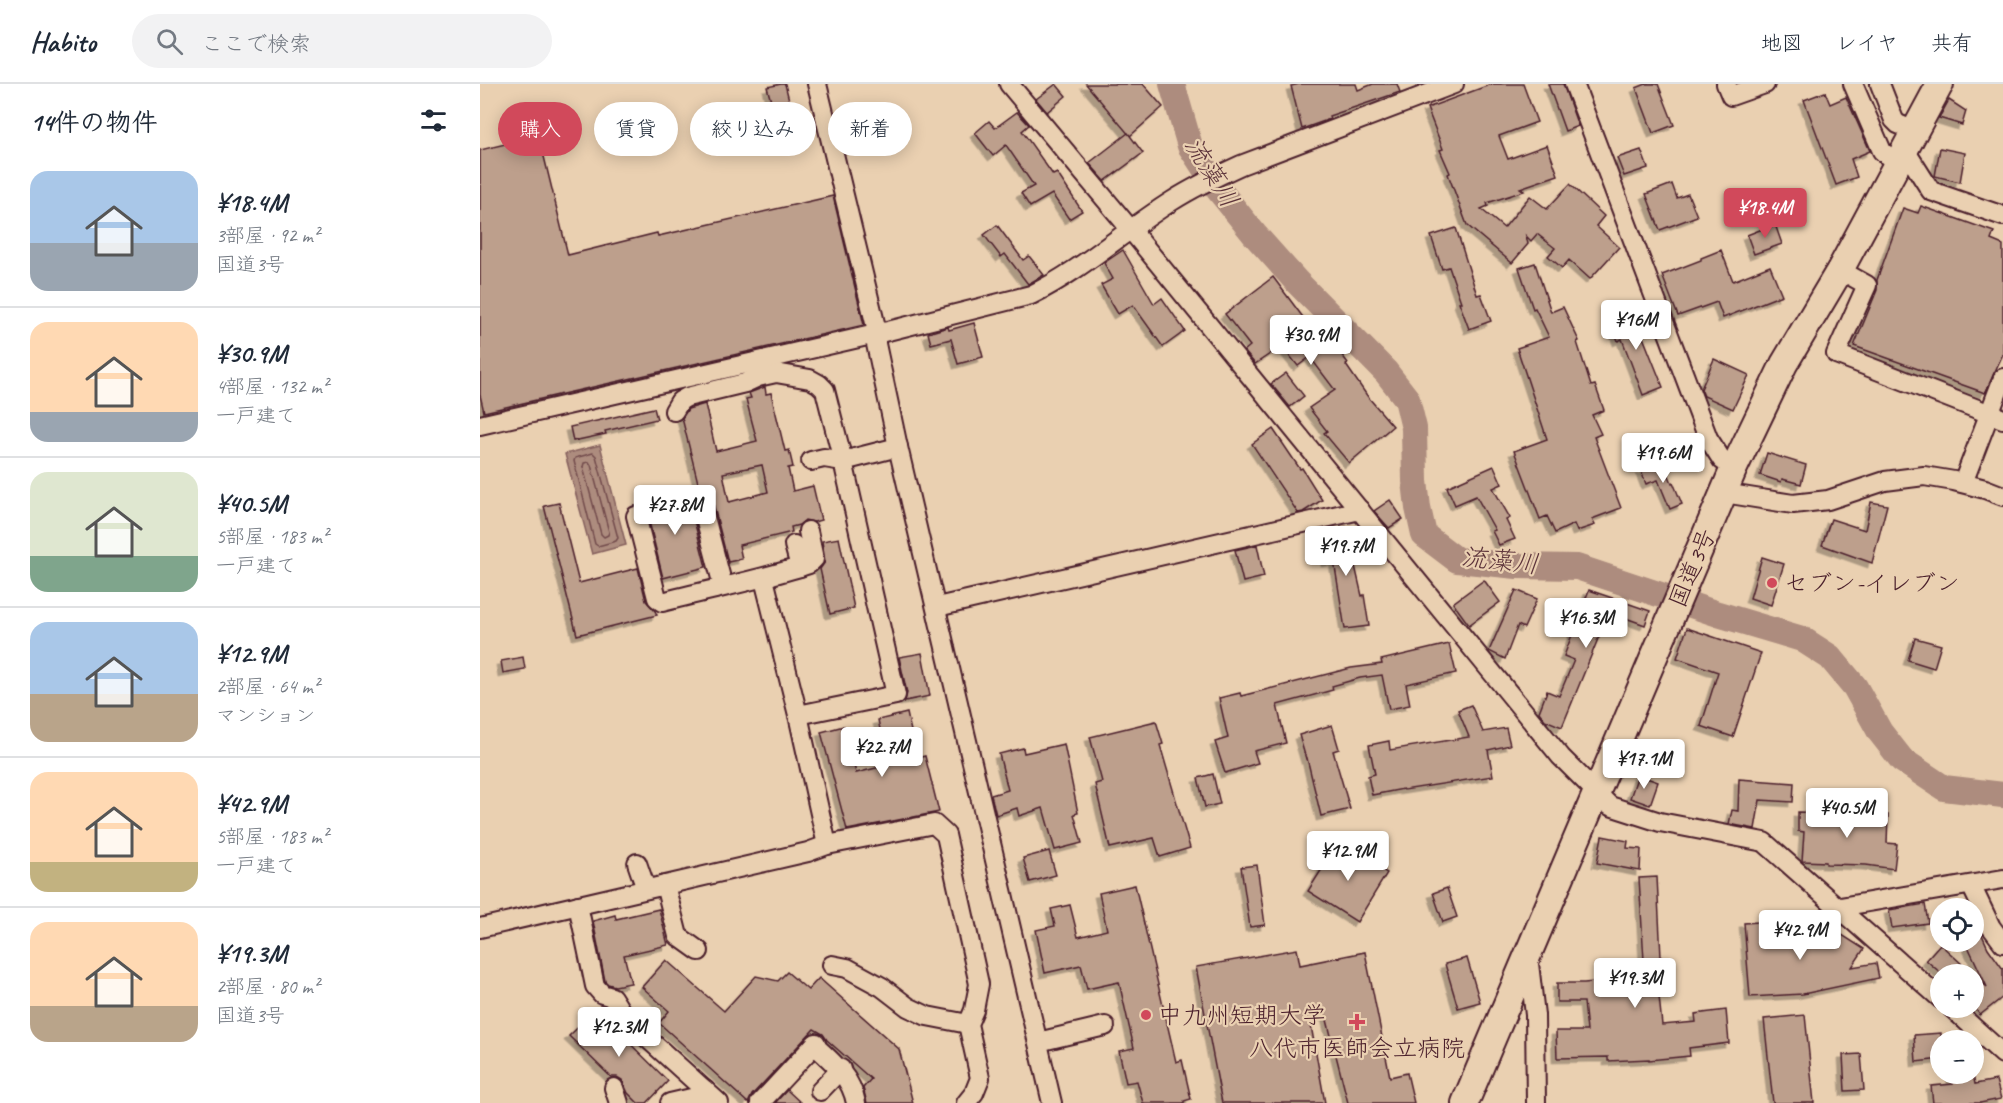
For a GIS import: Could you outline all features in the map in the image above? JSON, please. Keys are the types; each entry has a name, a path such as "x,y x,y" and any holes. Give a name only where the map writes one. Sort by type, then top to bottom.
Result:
{"highway":[{"name":"国道3号","path":"1465,1103 1734,468 1784,364 1840,270 1940,84"}],"street":[{"path":"817,84 876,327 898,447 1052,1103"},
{"path":"1009,84 1561,757 1610,806 1660,822 1764,842 1930,989"},
{"path":"480,425 876,334 1031,295 1098,255 1171,202 1208,180 1241,165 1454,84"},
{"path":"1574,84 1708,438 1722,460 1734,468"},
{"path":"1726,84 1731,96 1765,84"},
{"path":"1853,84 1882,151 1906,148"},
{"path":"1880,84 1906,148 1931,191 2003,216"},
{"path":"1840,270 1866,285 1836,354 1996,416"},
{"path":"674,411 680,401 687,397 776,373 810,379 825,390 896,695 798,716"},
{"path":"1963,483 1996,416 2003,378"},
{"path":"810,461 824,458 843,461 898,447"},
{"path":"1724,493 1793,504 1828,500 1885,481 1924,476 1963,483 2003,496"},
{"path":"700,498 723,586"},
{"path":"937,607 1360,510"},
{"path":"636,516 657,598 662,602 723,586 764,579 809,564 814,560 808,531"},
{"path":"794,545 800,567"},
{"path":"764,579 827,845"},
{"path":"480,928 808,852 827,845 934,824 946,835 980,984 968,1024 980,1078 974,1093 966,1103"},
{"path":"637,862 646,889"},
{"path":"1840,908 2003,879"},
{"path":"666,885 678,936 699,951"},
{"path":"1971,885 1991,927 2003,943"},
{"path":"578,905 595,986 602,994 612,997 625,1018 719,1103"},
{"path":"1528,954 1535,1015 1536,1103"},
{"path":"832,965 847,968 882,987 908,1007 927,1016 968,1024"},
{"path":"1963,1018 2003,1054"},
{"path":"1038,1042 1106,1026"},
{"path":"760,1103 815,1044 841,1069 853,1090 856,1103"},
{"path":"820,1092 841,1069"},
{"path":"670,1103 700,1096 705,1090"}],"water":[{"path":"600,445 626,545 592,554 565,454"}],"building":[{"path":"785,84 790,102 771,102 767,87"},
{"path":"1056,84 1066,96 1047,112 1036,99"},
{"path":"1086,84 1143,84 1163,107 1130,136"},
{"path":"1356,84 1358,90 1373,84 1397,84 1400,92 1329,116 1330,119 1302,129 1291,86"},
{"path":"1492,84 1523,84 1537,122 1499,136 1508,159 1547,145 1558,175 1520,188 1524,191 1487,203 1488,206 1481,209 1504,228 1530,196 1547,209 1570,184 1604,216 1596,226 1619,247 1590,279 1569,260 1562,268 1548,256 1555,248 1537,234 1531,241 1526,236 1528,244 1512,263 1467,225 1440,150 1443,149 1427,108"},
{"path":"1548,84 1563,84 1578,126 1565,131"},
{"path":"1646,84 1658,84 1674,125 1653,133 1636,88"},
{"path":"1825,92 1830,104 1846,97 1870,151 1851,159 1857,177 1836,185 1804,100"},
{"path":"1949,100 1966,111 1962,125 1939,118"},
{"path":"1017,112 1029,125 1022,131 1053,175 1057,173 1082,211 1069,219 1052,194 1030,207 1021,193 1034,186 1006,145 993,156 975,133 989,121 995,128"},
{"path":"1128,133 1143,153 1105,181 1089,163"},
{"path":"498,146 498,156 544,156 568,255 657,233 658,236 833,196 864,325 484,412 480,395 480,150"},
{"path":"1940,148 1965,153 1960,182 1935,176"},
{"path":"1641,150 1648,168 1624,176 1617,158"},
{"path":"1672,184 1677,198 1688,194 1697,216 1660,230 1646,194"},
{"path":"1921,206 1994,232 1991,240 2003,245 2003,354 1985,393 1854,346 1877,290 1877,280 1903,208 1918,213"},
{"path":"1775,224 1782,244 1754,254 1747,235"},
{"path":"997,225 1023,260 1029,256 1044,275 1028,284 1005,254 1001,257 984,235"},
{"path":"1456,228 1477,295 1481,294 1491,321 1469,329 1449,267 1442,269 1431,236"},
{"path":"1123,250 1154,304 1162,298 1185,331 1163,347 1133,305 1118,314 1101,285 1113,279 1104,263"},
{"path":"1721,250 1733,281 1770,266 1782,295 1723,318 1717,302 1678,316 1662,275"},
{"path":"1535,263 1551,312 1563,307 1579,341 1577,342 1591,386 1595,385 1604,410 1592,415 1601,434 1594,437 1621,508 1592,519 1595,525 1577,531 1574,524 1555,533 1547,516 1540,519 1514,451 1547,439 1517,348 1549,337 1535,308 1533,309 1519,268"},
{"path":"1273,277 1311,328 1315,324 1330,344 1332,342 1348,363 1346,365 1368,397 1393,426 1349,463 1324,433 1327,431 1309,408 1335,390 1310,357 1298,366 1282,346 1255,364 1244,351 1250,346 1225,314"},
{"path":"1625,306 1638,339 1643,337 1663,387 1643,395 1622,339 1618,341 1608,313"},
{"path":"974,323 983,357 958,364 951,339 931,344 928,333"},
{"path":"1714,359 1749,375 1733,409 1704,396 1701,389"},
{"path":"1286,373 1304,396 1290,407 1271,384"},
{"path":"765,387 766,394 771,393 785,451 789,450 793,467 788,468 793,491 813,486 821,520 814,522 805,520 791,527 792,532 739,545 742,559 728,562 711,495 708,490 699,487 682,418 688,409 705,404 716,451 757,441 746,399 751,398 749,393","holes":["762,465 768,492 729,502 723,473"]},
{"path":"654,408 657,419 573,441 570,427"},
{"path":"1273,429 1322,500 1303,512 1298,513 1252,444"},
{"path":"1767,453 1806,465 1801,484 1782,479 1781,482 1760,475"},
{"path":"1664,463 1682,504 1670,509 1658,480 1646,484 1641,471"},
{"path":"1494,466 1502,484 1493,488 1510,518 1506,520 1515,539 1499,545 1492,531 1495,530 1476,496 1455,505 1447,487"},
{"path":"690,493 689,501 706,567 663,578 647,513 641,505"},
{"path":"1390,500 1403,519 1389,528 1374,511"},
{"path":"1871,502 1887,505 1872,563 1822,545 1831,519 1865,530"},
{"path":"559,503 579,583 638,568 646,601 657,615 577,635 544,506"},
{"path":"1346,527 1362,596 1364,595 1369,626 1345,629 1334,561 1326,562 1320,533"},
{"path":"839,538 854,608 830,614 820,569 825,562 822,541"},
{"path":"1257,545 1264,577 1243,582 1235,550"},
{"path":"1762,557 1784,564 1771,605 1750,598"},
{"path":"1484,580 1500,602 1469,625 1453,603"},
{"path":"1516,590 1537,599 1524,628 1518,625 1505,659 1489,651"},
{"path":"1589,590 1650,611 1645,625 1609,612 1562,727 1545,720 1539,712 1547,691 1559,696 1574,660 1564,656"},
{"path":"1687,628 1761,653 1733,737 1701,726 1718,672 1677,658"},
{"path":"1915,638 1941,645 1934,668 1908,660"},
{"path":"1449,644 1456,673 1406,684 1410,705 1389,709 1382,675 1332,686 1333,690 1277,705 1286,743 1254,751 1258,763 1225,773 1215,742 1228,738 1219,698 1240,693 1241,696 1351,668 1382,664 1381,660"},
{"path":"922,653 930,696 905,701 907,693 899,657"},
{"path":"523,657 525,669 503,673 501,661"},
{"path":"1471,705 1483,732 1506,728 1510,745 1488,750 1493,776 1372,795 1368,776 1375,774 1369,745 1389,741 1390,750 1469,737 1458,710"},
{"path":"907,713 917,758 925,756 939,812 847,830 821,732 844,726 856,773 888,765 878,720"},
{"path":"1156,721 1163,744 1160,745 1190,848 1160,857 1154,838 1110,848 1095,784 1102,782 1090,737"},
{"path":"1332,725 1339,749 1333,751 1350,809 1321,816 1299,735"},
{"path":"1064,744 1078,813 1074,814 1082,843 1055,850 1043,808 1019,816 1017,808 996,815 991,795 1008,790 999,754 1023,748 1024,753"},
{"path":"1213,774 1220,804 1205,807 1198,778"},
{"path":"1638,775 1658,782 1650,805 1630,798"},
{"path":"1739,779 1794,783 1793,802 1760,800 1755,829 1729,824 1732,810 1738,811"},
{"path":"1798,812 1888,815 1887,843 1897,844 1894,869 1802,861 1804,832 1798,831"},
{"path":"1602,836 1628,841 1627,848 1641,849 1640,871 1597,863"},
{"path":"1339,842 1387,873 1357,922 1308,891"},
{"path":"1049,851 1056,875 1030,882 1023,858"},
{"path":"1257,865 1265,925 1250,927 1241,867"},
{"path":"1657,877 1661,957 1655,958 1662,1025 1696,1022 1695,1014 1726,1010 1729,1043 1689,1048 1690,1056 1649,1060 1608,1061 1608,1057 1557,1058 1556,1031 1587,1031 1584,1002 1557,1002 1557,983 1584,983 1645,977 1639,878"},
{"path":"1135,885 1176,1062 1182,1060 1191,1099 1184,1103 1143,1103 1137,1081 1126,1083 1119,1051 1134,1048 1119,982 1087,989 1081,965 1045,973 1036,930 1055,926 1051,909 1070,905 1078,937 1107,930 1099,893"},
{"path":"1447,888 1457,917 1443,922 1433,893"},
{"path":"1925,904 1928,923 1892,928 1889,910"},
{"path":"659,909 668,945 624,955 631,983 615,986 608,984 605,981 593,921 615,915 616,919"},
{"path":"1788,920 1789,935 1834,935 1836,931 1864,949 1852,967 1876,963 1879,978 1803,994 1750,997 1744,923"},
{"path":"1984,939 2003,969 2003,997 1984,1012 1984,984 1987,987 1984,981 1984,964 1976,964 1971,952 1984,952"},
{"path":"1297,949 1300,965 1365,952 1390,1077 1407,1073 1414,1103 1348,1103 1326,1016 1310,1020 1325,1103 1222,1103 1196,967"},
{"path":"1933,952 1949,952 1962,964 1931,964 1926,960"},
{"path":"1467,958 1480,1002 1458,1008 1445,964"},
{"path":"666,960 724,1011 756,976 778,981 787,972 808,990 819,978 899,1049 913,1103 867,1103 863,1088 871,1079 823,1034 814,1029 752,1095 748,1103 659,1023 669,1011 642,987"},
{"path":"596,1010 668,1081 647,1103 638,1103 628,1093 622,1080 611,1077 569,1036"},
{"path":"1805,1015 1814,1103 1773,1103 1764,1019"},
{"path":"1930,1034 1930,1060 1916,1062 1914,1035"},
{"path":"1861,1054 1864,1090 1845,1091 1843,1055"},
{"path":"1996,1080 2001,1099 1980,1103 1933,1103 1931,1086 1984,1084"},
{"path":"787,1090 801,1103 775,1103"}],"waterway":[{"name":"流藻川","path":"1172,84 1190,146 1218,189 1297,282 1386,372 1407,399 1414,428 1415,481 1424,535 1457,560 1517,566 1577,567 1802,639 1830,657 1855,687 1880,732 1902,760 1944,788 2003,795"}],"place":[{"name":"セブン-イレブン","path":"1772,583"},
{"name":"中九州短期大学","path":"1146,1015"},
{"name":"八代市医師会立病院","path":"1357,1022"}]}
